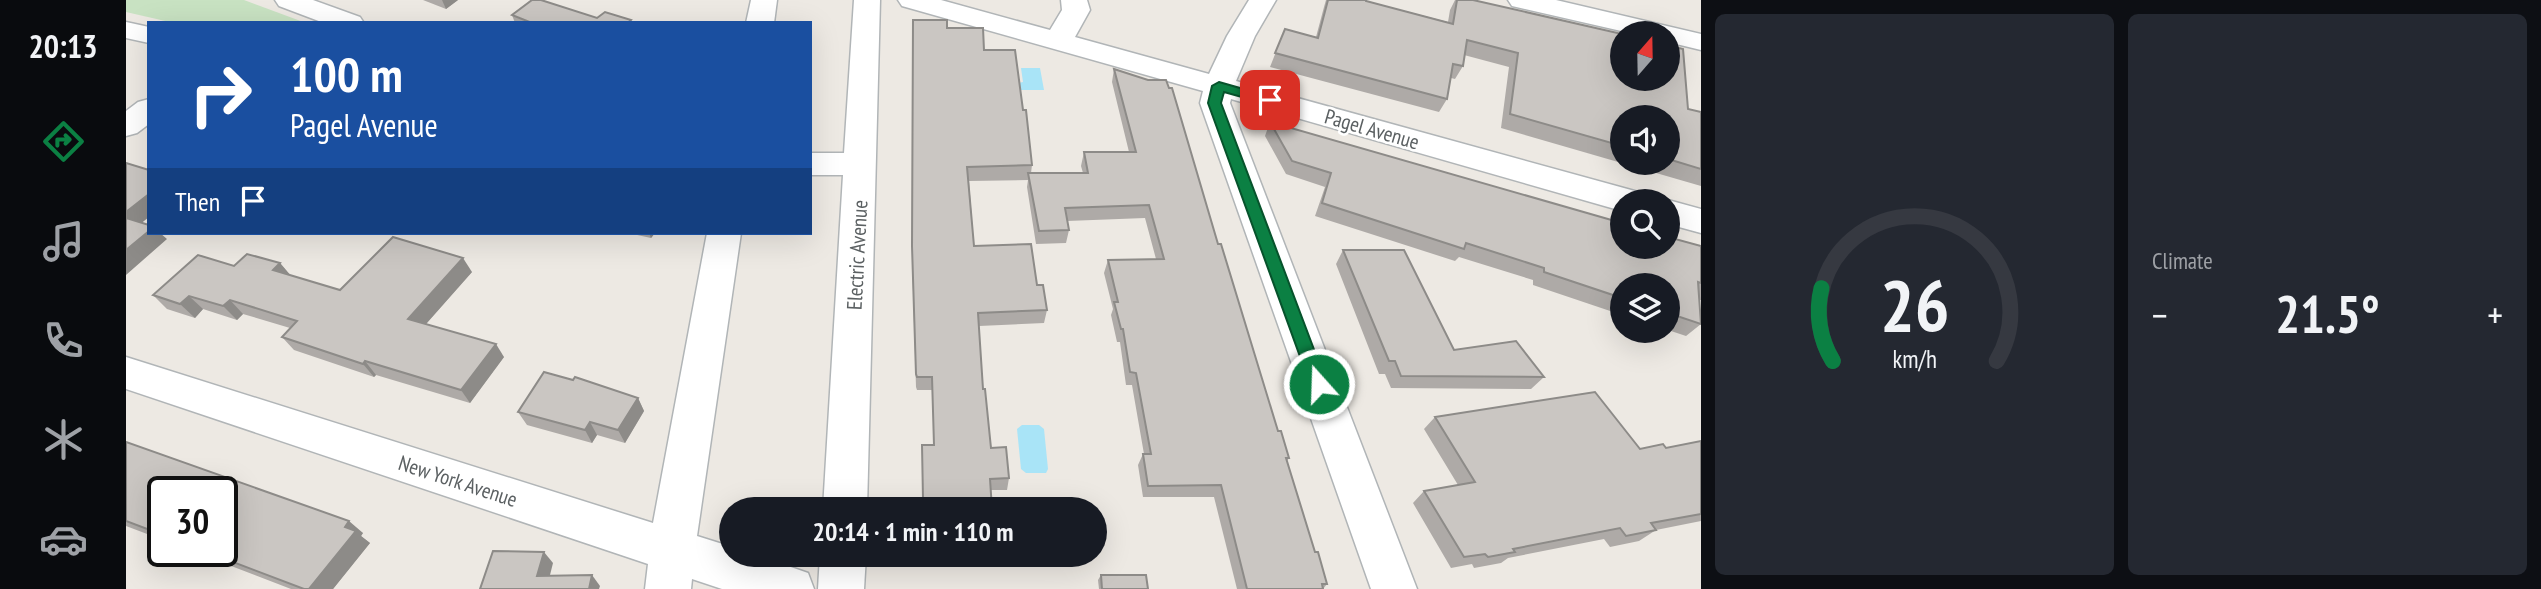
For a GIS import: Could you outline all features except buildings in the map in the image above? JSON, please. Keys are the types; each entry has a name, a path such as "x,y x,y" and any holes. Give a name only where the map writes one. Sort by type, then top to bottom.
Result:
{"street":[{"path":"760,21 764,0"},
{"name":"Electric Avenue","path":"846,497 867,0"},
{"name":"Pagel Avenue","path":"911,0 1610,195"},
{"path":"1058,41 1076,10 1074,0"},
{"path":"1264,0 1252,18 1219,86 1215,103 1394,589"},
{"path":"1521,0 1631,12"},
{"path":"285,6 342,21"},
{"path":"126,30 147,35"},
{"path":"1680,37 1701,41"},
{"path":"126,126 147,110"},
{"path":"812,164 861,164"},
{"path":"1680,215 1701,221"},
{"path":"670,570 724,235"},
{"name":"New York Avenue","path":"126,373 670,570 791,589"},
{"path":"841,589 842,567"}],"green space":[{"path":"126,0 244,0 301,21 165,21 126,12"}],"water":[{"path":"1021,68 1040,68 1044,90 1019,90 1018,83 1023,82"},
{"path":"1022,425 1039,425 1044,429 1048,469 1046,473 1026,473 1021,469 1017,429"}],"route":[{"path":"1270,100 1219,86 1215,103 1319,384"}]}
